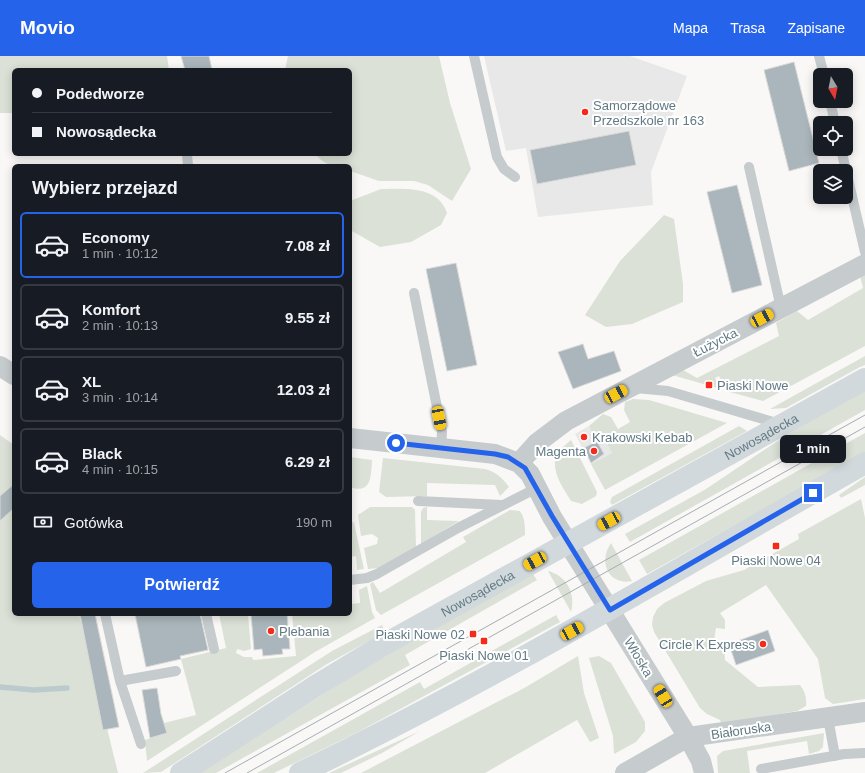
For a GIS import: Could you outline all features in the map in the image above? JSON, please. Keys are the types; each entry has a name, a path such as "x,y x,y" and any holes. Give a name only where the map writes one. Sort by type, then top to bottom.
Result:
{"main road":[{"name":"Nowosądecka","path":"181,773 314,687 380,647 865,378"},
{"path":"300,773 453,696 610,610 865,464"}],"street":[{"name":"Łużycka","path":"519,463 536,443 566,421 865,264"},
{"path":"0,366 12,374"},
{"path":"352,438 495,454 508,457 519,463"},
{"name":"Włoska","path":"519,463 525,468 568,543 688,737 701,761 704,773"},
{"name":"Białoruska","path":"625,773 688,737 865,712"}],"lane":[{"path":"474,56 497,157 504,169 515,177"},
{"path":"819,56 822,68"},
{"path":"843,156 865,252"},
{"path":"750,167 781,308"},
{"path":"414,293 442,432 441,448"},
{"path":"629,388 668,391 782,425"},
{"path":"352,580 377,574 503,504 537,488"},
{"path":"418,501 503,504"},
{"path":"105,616 120,681 141,744"},
{"path":"206,616 214,649"},
{"path":"120,681 176,671"},
{"path":"828,718 835,756"},
{"path":"761,769 835,756 865,753"}],"shaded area":[{"path":"0,56 167,56 169,68 12,68 12,113 0,113"},
{"path":"288,56 439,56 450,103 471,169 452,201 428,185 414,181 379,181 352,172 352,164 327,164 319,158 317,156 352,156 352,68 285,68"},
{"name":"Samorządowe Przedszkole nr 163","path":"484,56 630,56 687,76 651,172 653,205 538,217 526,148 506,151"},
{"path":"381,189 419,190 436,197 447,213 441,225 411,242 380,247 352,231 352,200"},
{"path":"664,215 674,219 683,284 683,302 632,324 606,327 585,315 620,261"},
{"path":"865,273 865,346 763,401 726,391 719,376 715,378 721,389 672,375 683,370 697,378 779,336 776,323 797,311 808,320 863,288 860,276"},
{"path":"865,356 865,365 786,408 770,409"},
{"path":"865,390 865,410 630,542 625,534 706,489 788,434"},
{"path":"633,399 649,400 727,423 605,490 591,464 612,453 602,434 594,437 589,426 603,414 611,417 618,429 630,422 624,410 625,402"},
{"path":"589,426 594,437 602,434 612,453 591,464 575,434"},
{"path":"739,426 747,431 612,505 610,502 612,497"},
{"path":"865,433 865,452 647,574 639,560"},
{"path":"0,435 12,444 12,616 79,616 118,773 0,773"},
{"path":"571,440 597,492 596,496 582,504 571,501 556,472 555,459 557,452"},
{"path":"352,457 372,460 369,482 363,488 357,489 352,488"},
{"path":"383,458 485,469 498,475 509,487 500,496 495,485 427,483 427,496 386,497 379,492"},
{"path":"865,477 865,485 841,498 839,495"},
{"path":"861,499 865,518 865,699 833,704 825,698 818,659 766,585 720,613 725,620 725,629 716,628 714,641 724,643 725,660 758,687 800,685 805,695 806,706 797,711 721,724 720,720 707,714 700,708 654,632 652,625 653,617 657,609 664,603 706,581 744,570 799,539 798,534"},
{"path":"370,507 412,507 415,510 416,547 379,568 368,569 364,548 377,544 378,538 372,534 361,536 358,515"},
{"path":"427,507 427,520 459,521 421,544 421,512 423,508"},
{"path":"510,510 520,511 522,514 525,535 381,615 376,610 370,584 373,582 380,593 466,542 463,537"},
{"path":"352,522 354,523 364,569 357,570 356,556 352,557"},
{"path":"611,543 632,581 624,582 617,580 611,576 608,571 605,557"},
{"path":"548,571 555,573 565,581 568,586 572,598 571,612"},
{"path":"533,574 537,580 405,655 410,665 216,773 199,773 365,668"},
{"path":"367,586 372,612 375,618 315,652 147,761 145,740 166,733 164,723 196,715 181,659 226,648 219,616 248,616 251,649 244,651 237,649 236,653 244,657 252,657 253,660 296,656 292,616 352,616 352,604 360,603 359,590"},
{"path":"556,615 560,622 358,732 274,773 257,773 420,682 424,689"},
{"path":"382,625 385,632 327,664 161,772 143,773 332,651"},
{"path":"578,656 584,693 599,738 590,742 577,720 485,773 361,773 526,687"},
{"path":"599,656 611,663 645,722 645,731 636,742 614,754 613,736 589,658"},
{"path":"420,731 382,753 341,773 329,773"},
{"path":"824,733 823,747 819,751 809,754 807,741 747,751 750,773 718,773 717,756 723,751"}],"building":[{"path":"181,56 209,56 212,68 184,68"},
{"path":"794,62 813,139 813,156 817,156 819,163 789,171 764,70"},
{"path":"629,131 636,165 537,184 530,150"},
{"path":"737,185 762,285 732,293 707,192"},
{"path":"456,263 477,365 447,371 426,269"},
{"path":"583,344 588,359 614,351 621,371 573,389 558,352"},
{"name":"Magenta","path":"597,441 604,454 591,463 584,448"},
{"path":"12,486 12,510 0,521 0,496"},
{"path":"80,616 95,616 119,727 103,730"},
{"path":"135,616 200,616 208,650 180,656 181,659 146,667"},
{"name":"Plebania","path":"251,616 287,616 290,649 282,649 283,654 263,656 262,649 254,650"},
{"path":"768,630 775,651 736,665 729,644"},
{"path":"157,688 161,714 167,733 150,738 142,690"}],"waterway":[{"path":"0,687 34,690 67,688"}],"tram line":[{"path":"225,773 865,415"},
{"path":"247,773 865,427"}],"place":[{"name":"Samorządowe Przedszkole nr 163","path":"585,112"},
{"name":"Piaski Nowe","path":"709,385"},
{"name":"Krakowski Kebab","path":"584,437"},
{"name":"Magenta","path":"594,451"},
{"name":"Piaski Nowe 04","path":"776,546"},
{"name":"Plebania","path":"271,631"},
{"name":"Piaski Nowe 02","path":"473,634"},
{"name":"Piaski Nowe 01","path":"484,641"},
{"name":"Circle K Express","path":"763,644"}],"route":[{"path":"396,443 495,454 508,457 519,463 530,474 552,516 610,610 813,493"}]}
